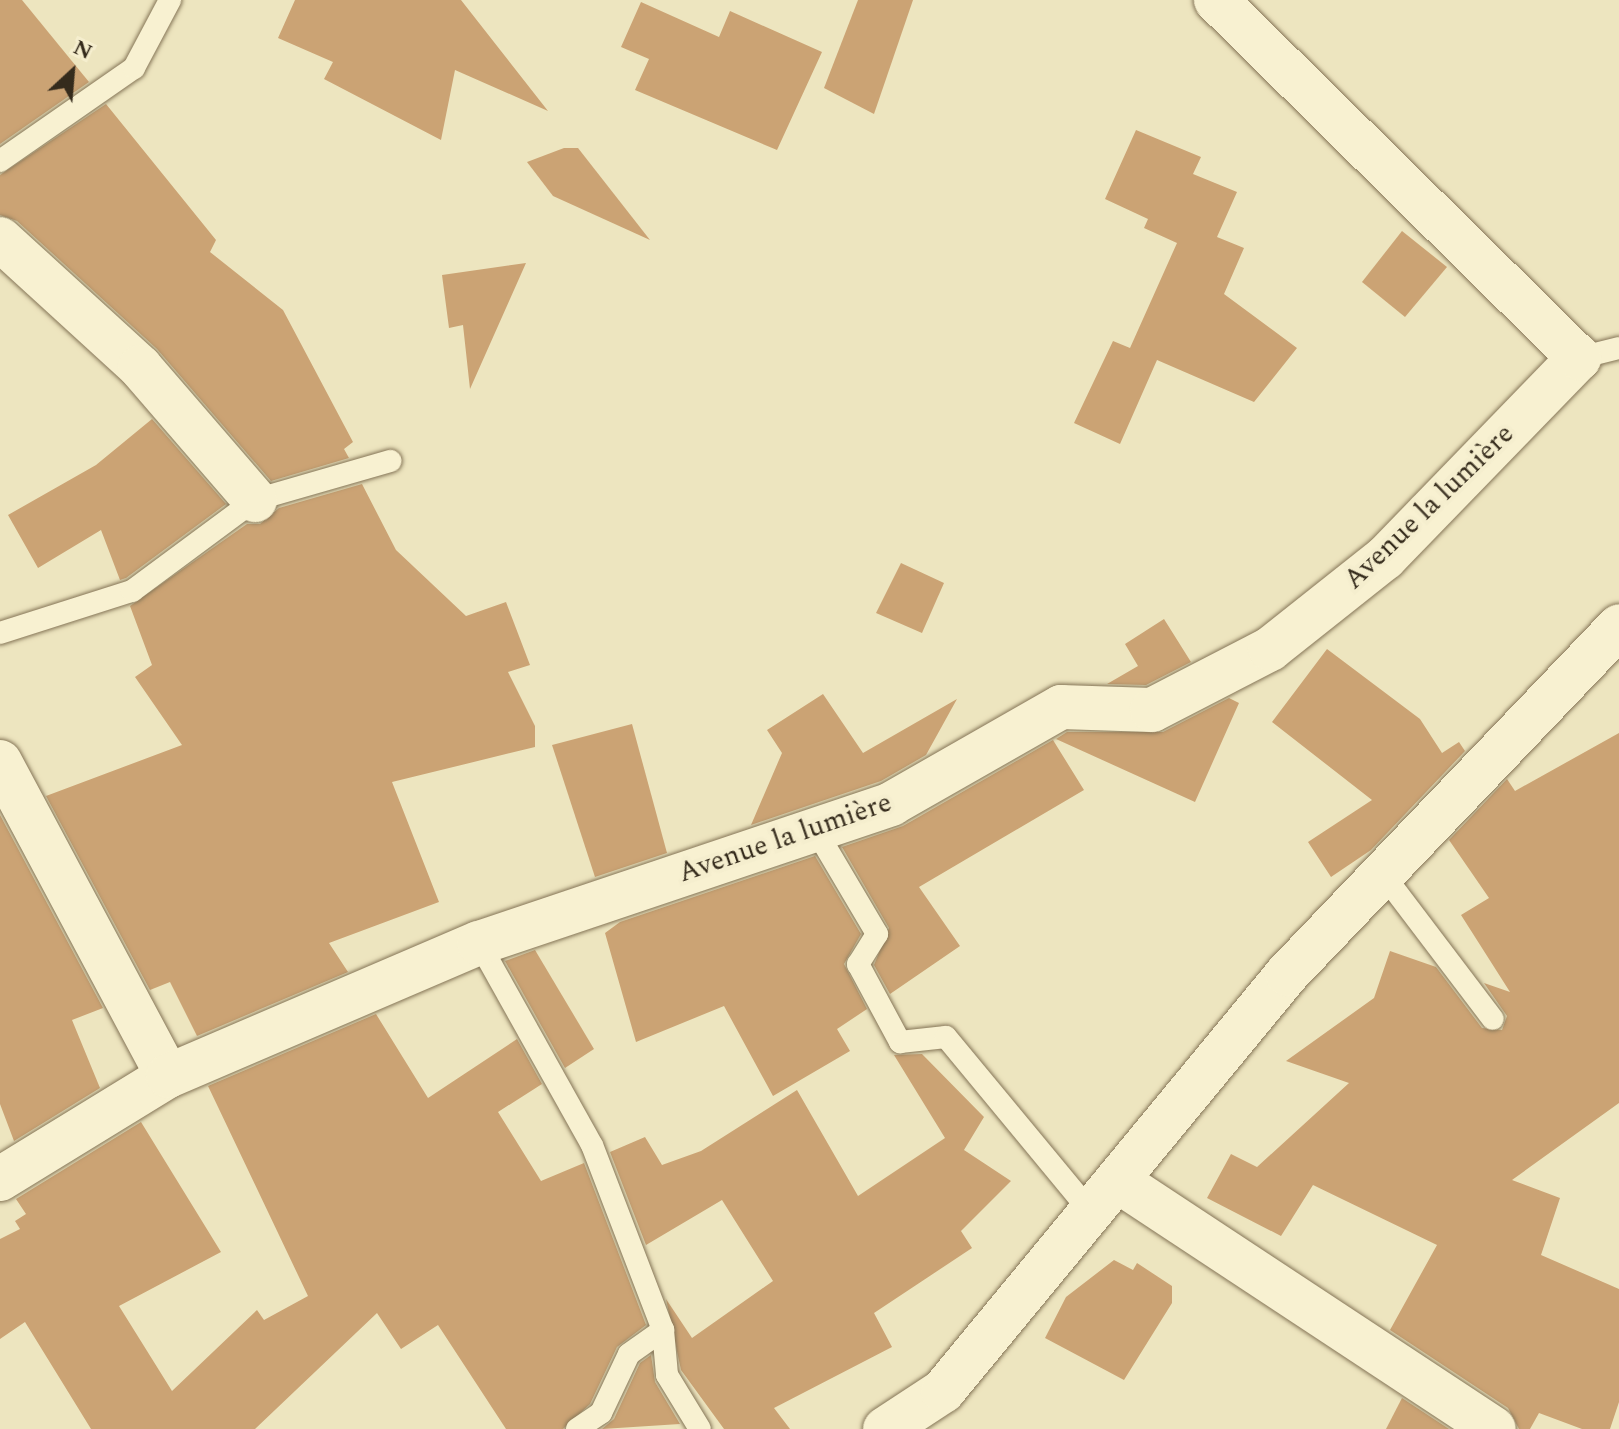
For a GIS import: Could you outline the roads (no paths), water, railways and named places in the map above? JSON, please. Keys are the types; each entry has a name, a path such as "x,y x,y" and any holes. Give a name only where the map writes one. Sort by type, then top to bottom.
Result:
{"street":[{"path":"1216,0 1599,353"},
{"path":"0,239 140,367 255,500"},
{"name":"Avenue la lumière","path":"0,1179 168,1076 479,943 891,804 1061,707 1152,710 1270,649 1385,558 1599,353"},
{"path":"885,1429 943,1391 1287,974 1619,626"},
{"path":"0,762 168,1076"},
{"path":"1105,1196 1494,1429"}],"lane":[{"path":"0,161 134,68 170,0"},
{"path":"0,633 132,591 255,500 390,461"},
{"path":"815,829 877,934 858,964 900,1042 946,1037 1105,1196"},
{"path":"1382,873 1493,1019"},
{"path":"479,943 592,1145 663,1330 667,1375 700,1429"},
{"path":"577,1429 601,1413 629,1354 663,1330"}]}
